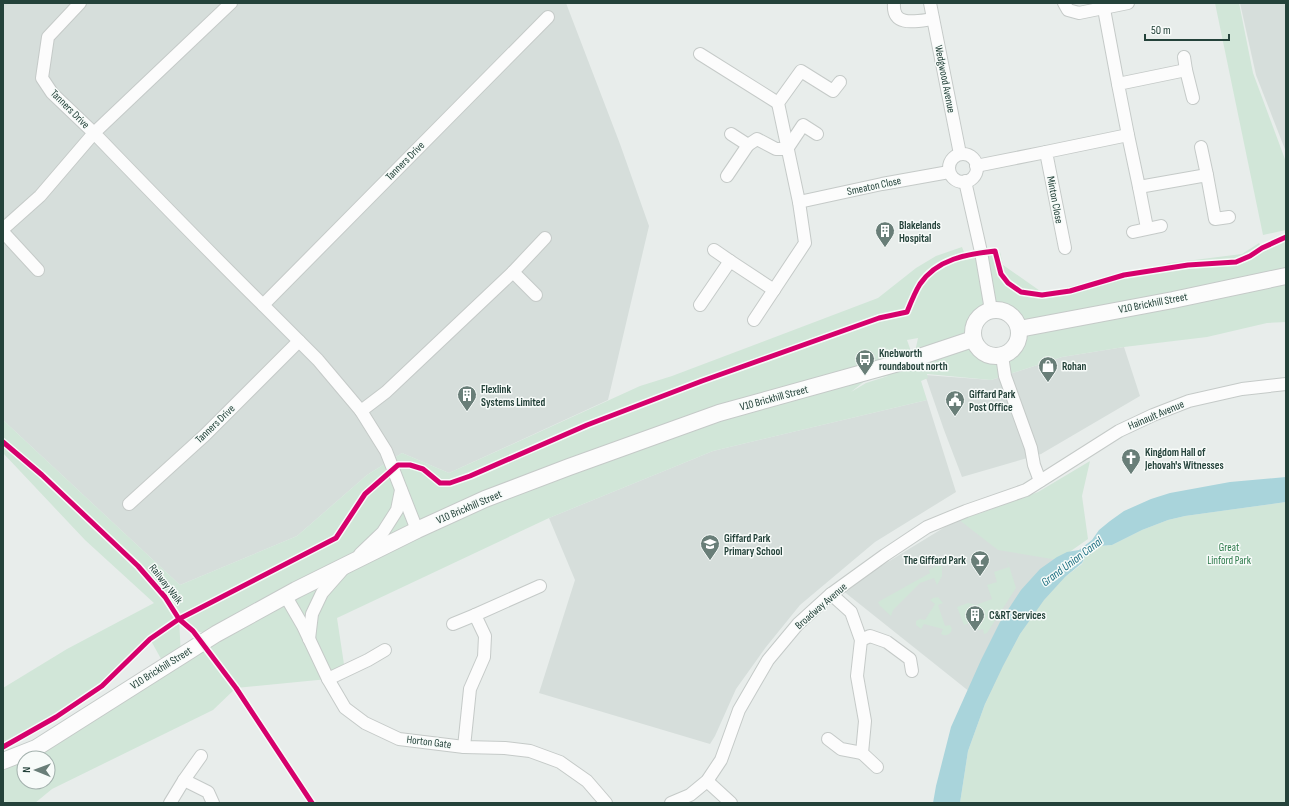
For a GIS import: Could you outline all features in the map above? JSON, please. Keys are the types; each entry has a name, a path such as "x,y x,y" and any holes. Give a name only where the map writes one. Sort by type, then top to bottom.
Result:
{"street":[{"name":"Tanners Drive","path":"80,3 48,37 42,78 52,93 94,133 177,217 201,244 298,342 318,360 361,411 386,450 417,530"},
{"name":"Tanners Drive","path":"3,228 40,196 94,133 231,3"},
{"path":"894,3 895,12 903,21 908,22 933,19"},
{"name":"Wedgwood Avenue","path":"930,3 960,154"},
{"path":"1064,3 1068,10 1079,13 1128,3"},
{"path":"1104,9 1147,228"},
{"name":"Tanners Drive","path":"263,305 548,17"},
{"path":"700,54 778,103 799,202 805,243 754,320"},
{"path":"1184,57 1193,98"},
{"path":"1118,84 1186,70"},
{"path":"778,103 801,71 833,91 840,82"},
{"path":"788,149 803,125 818,134"},
{"path":"731,134 748,145"},
{"path":"976,166 1128,135"},
{"path":"726,176 748,145 757,139 776,149 788,149"},
{"path":"1201,147 1216,219 1229,217"},
{"name":"Minton Close","path":"1046,152 1065,248"},
{"path":"960,154 972,158 976,166 974,176 964,182 957,180 949,172 950,162 960,154"},
{"name":"Smeaton Close","path":"799,202 882,184 949,172"},
{"path":"1140,187 1207,175"},
{"path":"964,182 982,252 991,310"},
{"path":"1134,232 1162,226"},
{"path":"3,232 38,270"},
{"path":"361,411 386,392 513,272 545,238"},
{"path":"714,250 774,290"},
{"path":"700,305 730,261"},
{"path":"513,272 536,295"},
{"name":"V10 Brickhill Street","path":"1019,329 1173,300 1286,276"},
{"path":"998,309 1013,316 1019,329 1019,336 1015,346 1010,352 1002,356 994,356 984,353 976,345 973,339 976,320 985,312 991,310 998,309"},
{"name":"V10 Brickhill Street","path":"3,761 36,748 216,634 285,596 417,530 485,499 568,466 719,413 913,359 973,339"},
{"name":"Tanners Drive","path":"129,504 205,435 298,342"},
{"path":"1002,356 1005,376 1031,448 1034,465 1040,481"},
{"name":"Hainault Avenue","path":"1040,481 1119,431 1153,415 1190,401 1242,389 1286,384"},
{"name":"Broadway Avenue","path":"671,803 690,795 707,781 721,760 739,710 768,660 798,624 831,594 927,527 966,511 1026,490 1040,481"},
{"path":"309,639 312,614 322,594 350,563 383,532 397,510 401,490"},
{"path":"453,624 540,586"},
{"path":"831,594 850,612 861,640 857,676 866,721 862,753"},
{"name":"Horton Gate","path":"285,596 303,626 328,679 346,708 365,723 399,739 464,747 505,748 530,751 560,762 587,781 606,803"},
{"path":"464,747 470,689 484,656 484,636 475,615"},
{"path":"861,640 870,636 887,642 910,659 912,671"},
{"path":"328,679 368,660 385,650"},
{"path":"828,740 841,749 862,753 877,767"},
{"path":"170,803 201,756"},
{"path":"184,780 208,792 213,803"},
{"path":"707,781 726,802"}],"shaded area":[{"path":"3,3 566,3 620,144 649,226 608,400 449,473 402,453 367,475 297,536 180,585 3,420"},
{"path":"1240,3 1286,3 1286,152 1256,75"},
{"path":"1124,347 1140,396 1041,454 962,477 925,375 991,380 1062,357"},
{"name":"Giffard Park Primary School","path":"927,400 956,492 875,542 800,605 766,647 736,689 710,744 539,693 575,580 549,518 713,451"},
{"path":"958,519 1058,560 1065,577 1020,634 985,704 842,590"}],"green space":[{"path":"1215,3 1239,3 1253,73 1286,162 1286,230 1263,235"},
{"path":"1286,237 1286,322 1267,323 1207,337 1124,347 1062,357 991,380 927,374 928,378 921,381 927,400 713,451 549,518 337,618 345,671 328,679 236,688 213,710 56,787 56,750 33,750 165,666 150,639 102,686 56,717 3,747 3,688 67,649 154,603 85,540 3,453 3,420 180,585 297,536 367,475 402,453 449,473 640,386 672,376 878,298 916,268 936,256 962,247 965,255 995,251 1000,252 1003,265 1043,293 1170,263 1242,254 1259,243 1262,248","holes":["998,309 1008,313 1016,320 1019,335 1016,345 1010,351 1006,354 995,357 986,354 979,347 974,339 973,329 977,320 985,313","918,338 914,357 913,357 907,340","888,376 866,383 851,392 866,380","179,619 193,631 215,634 181,656"]},
{"path":"1090,461 1082,496 1088,539 1058,560 998,550 958,519 981,513 1038,492"},
{"name":"Great Linford Park","path":"1286,502 1286,803 960,803 968,751 985,704 1003,666 1020,634 1044,600 1065,577 1082,564 1086,555 1100,546 1112,545 1142,530 1168,520 1185,516"},
{"path":"1005,553 1016,588 987,633 984,634 983,629 978,630 976,621 964,625 957,607 968,603 976,605 992,599 987,585 997,582 994,572 1009,567"},
{"path":"940,564 942,567 942,576 937,585 934,578 920,583 893,610 891,616 880,606 878,602 930,573 929,570"},
{"path":"938,597 943,603 938,605 945,626 950,625 952,629 951,632 946,635 941,634 943,629 924,624 921,629 916,625 916,621 920,619 925,620 935,604 930,600"},
{"path":"16,762 16,790 51,790 35,803 3,803 3,771"}],"water":[{"name":"Grand Union Canal","path":"1286,477 1286,502 1185,516 1168,520 1142,530 1112,545 1100,546 1086,555 1082,563 1065,577 1044,600 1020,634 1003,666 985,704 968,751 960,803 933,803 951,727 981,660 1000,622 1021,590 1040,569 1067,552 1079,550 1092,540 1099,530 1124,511 1151,499 1170,493 1230,482"}],"cycle path":[{"path":"3,747 56,717 102,686 150,639 179,619 336,538 365,494 398,465 410,465 423,469 440,483 450,483 470,476 587,425 702,381 879,318 907,312 918,287 927,276 944,263 963,256 995,251 1001,274 1008,283 1021,292 1042,295 1070,291 1124,275 1188,265 1236,262 1286,237"},
{"name":"Railway Walk","path":"3,442 42,475 138,566 165,597 179,619 193,631 236,688 312,803"}],"place":[{"name":"Blakelands Hospital","path":"885,248"},
{"name":"Knebworth roundabout north","path":"865,376"},
{"name":"Rohan","path":"1048,383"},
{"name":"Flexlink Systems Limited","path":"467,412"},
{"name":"Giffard Park Post Office","path":"955,417"},
{"name":"Kingdom Hall of Jehovah's Witnesses","path":"1131,475"},
{"name":"Giffard Park Primary School","path":"710,561"},
{"name":"The Giffard Park","path":"980,577"},
{"name":"C&RT Services","path":"975,632"}]}
